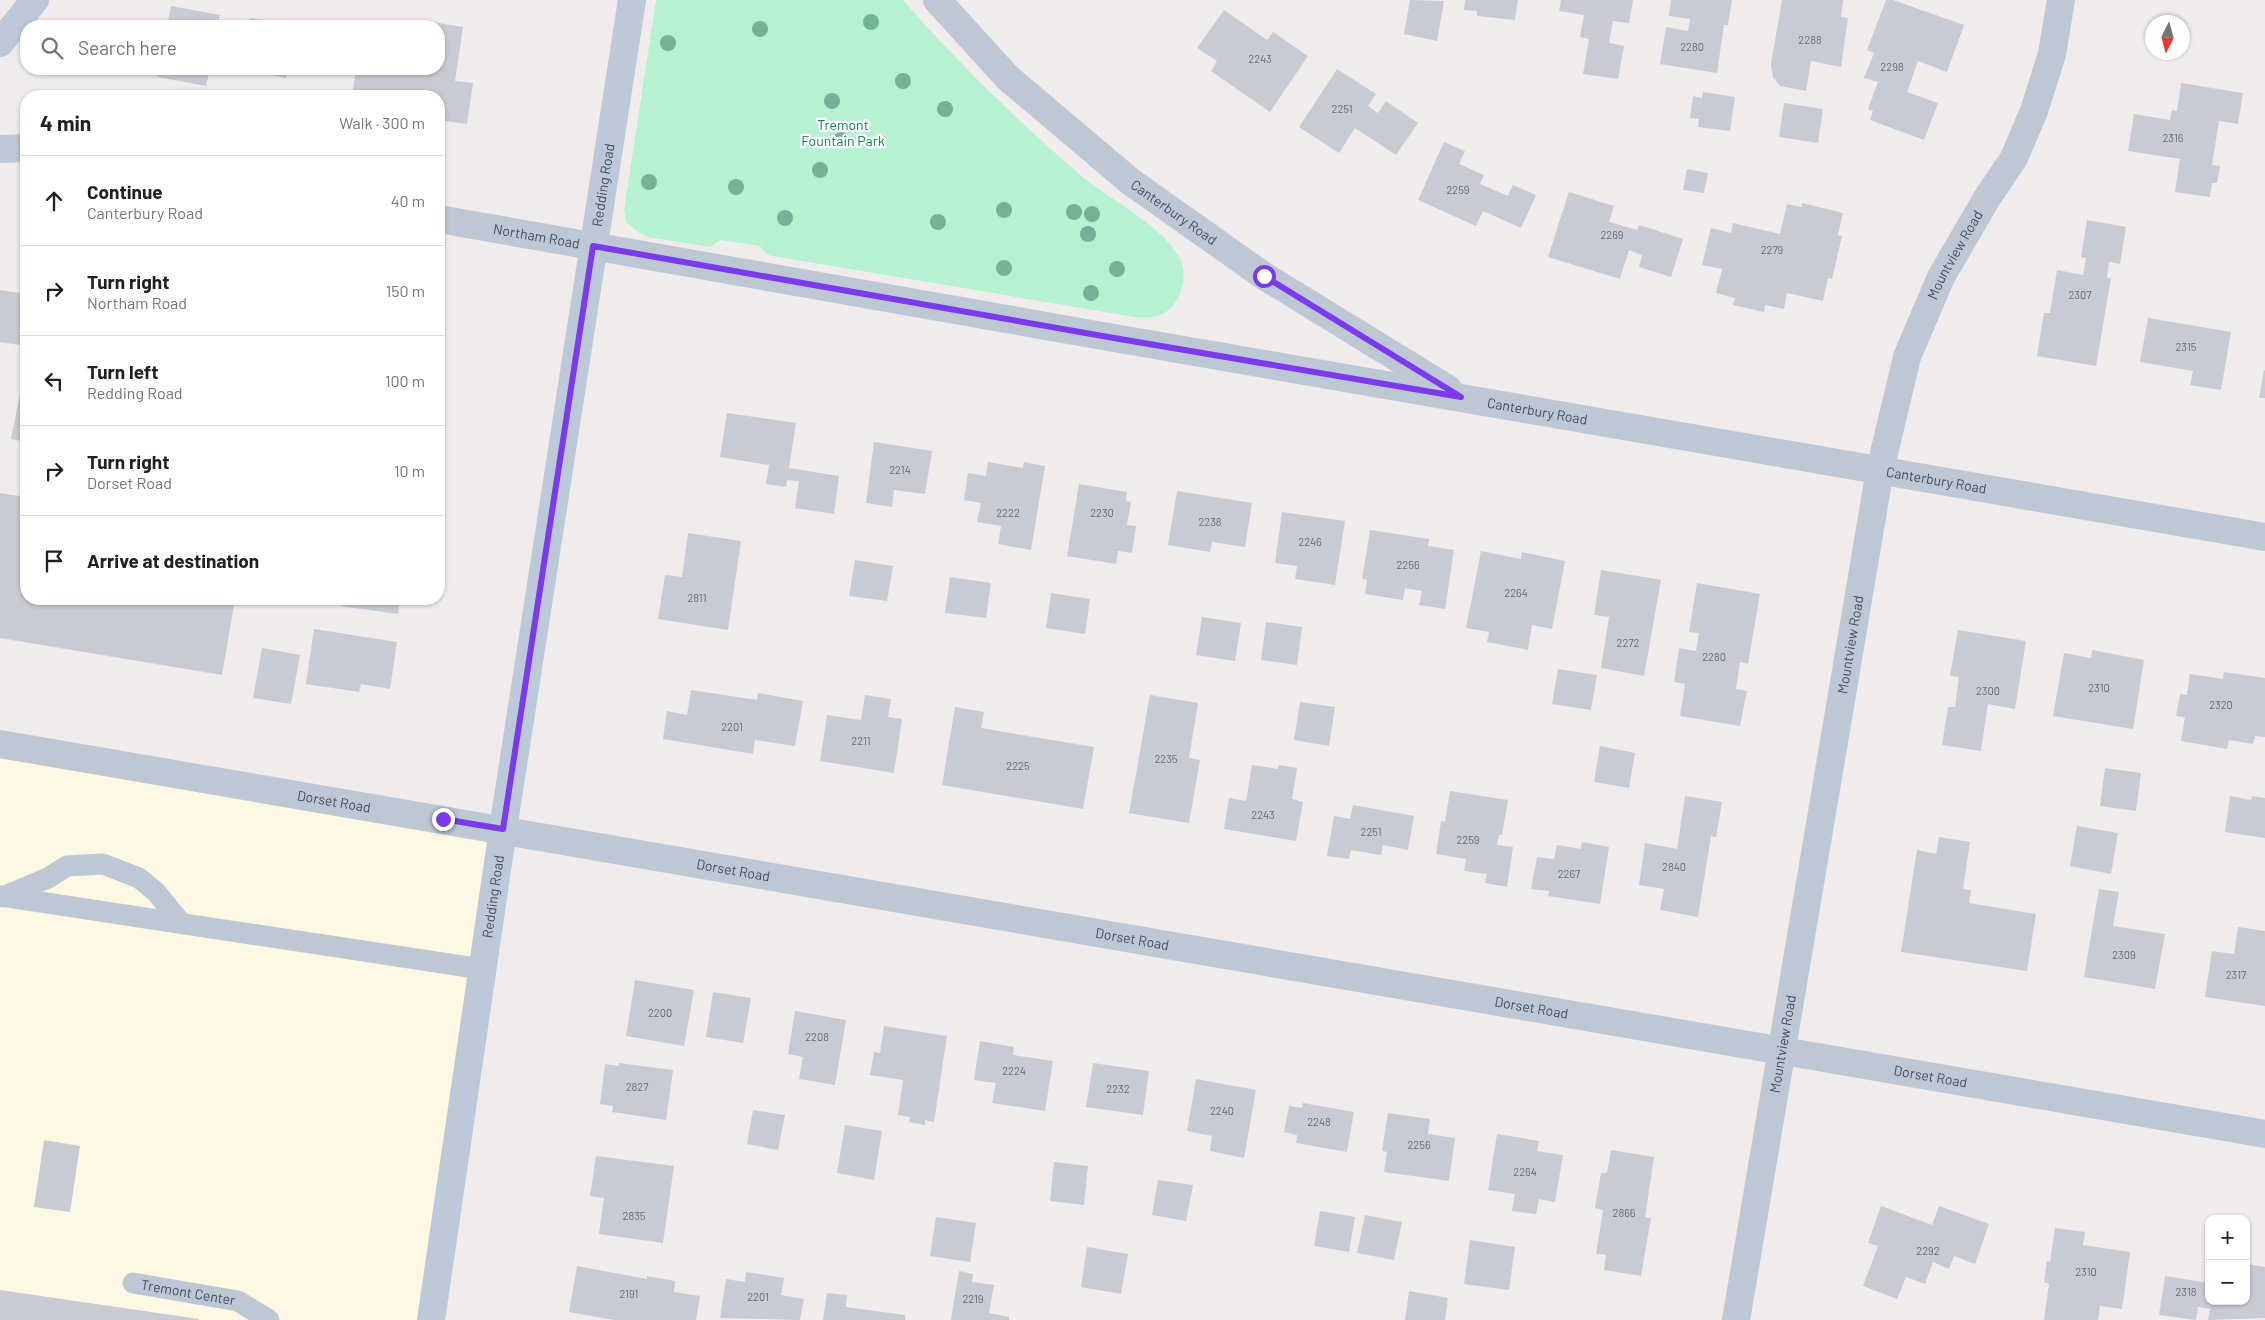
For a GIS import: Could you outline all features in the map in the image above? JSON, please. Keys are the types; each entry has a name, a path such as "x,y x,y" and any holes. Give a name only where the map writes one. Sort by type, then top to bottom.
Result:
{"main road":[{"path":"0,43 35,0"},
{"name":"Redding Road","path":"431,1320 503,829 632,0"}],"street":[{"name":"Canterbury Road","path":"937,0 1008,78 1131,182 1264,276 1461,397 2265,537"},
{"name":"Mountview Road","path":"1736,1320 1880,470 1907,357 1941,277 1987,198 2014,158 2034,111 2052,54 2061,0"},
{"path":"0,149 20,148"},
{"name":"Northam Road","path":"445,220 1461,397"},
{"name":"Dorset Road","path":"0,744 503,829 2265,1134"}],"lane":[{"path":"2,896 48,878 67,866 103,864 139,878 156,892 182,924"},
{"path":"2,896 482,969"},
{"name":"Tremont Center","path":"133,1283 238,1301 269,1320"}],"shaded area":[{"path":"0,743 503,829 431,1320 0,1320"}],"green space":[{"name":"Tremont Fountain Park","path":"656,0 903,0 966,68 1033,133 1079,174 1162,235 1172,247 1183,266 1182,289 1175,303 1161,315 1142,318 767,255 760,246 721,240 710,247 648,237 639,233 626,222 624,210"}],"building":[{"path":"1410,0 1444,1 1437,41 1404,34"},
{"path":"1465,0 1518,0 1515,20 1477,16 1477,11 1464,10"},
{"path":"1561,0 1633,0 1629,23 1613,21 1609,43 1624,46 1618,79 1583,74 1589,39 1580,37 1584,15 1559,11"},
{"path":"1671,0 1732,0 1728,25 1724,25 1717,73 1660,64 1666,27 1688,31 1690,19 1669,16"},
{"path":"1782,0 1843,0 1841,17 1848,18 1841,67 1811,61 1806,91 1780,86 1773,77 1771,64"},
{"path":"1886,0 1893,0 1964,25 1947,72 1918,61 1907,92 1938,103 1924,140 1870,120 1873,111 1868,109 1878,82 1864,78 1874,53 1867,50"},
{"path":"171,6 220,15 219,20 168,20"},
{"path":"1224,10 1267,40 1273,32 1308,56 1270,112 1211,71 1217,61 1197,48"},
{"path":"445,24 463,27 455,81 473,83 467,124 445,121 445,90 353,90 355,75 445,75"},
{"path":"1337,69 1376,94 1368,106 1378,113 1386,101 1418,123 1396,155 1355,128 1339,153 1299,127"},
{"path":"158,75 209,75 206,86 157,77"},
{"path":"271,75 287,75 286,78"},
{"path":"2181,83 2243,93 2238,124 2219,121 2212,165 2220,166 2217,183 2212,183 2210,197 2175,192 2180,159 2128,151 2134,114 2170,120 2172,110 2177,111"},
{"path":"1703,92 1735,97 1730,131 1698,127 1699,119 1690,118 1693,96 1702,98"},
{"path":"1784,103 1823,109 1818,143 1779,137"},
{"path":"1444,142 1465,151 1459,164 1484,175 1480,184 1508,196 1513,185 1536,195 1521,228 1483,211 1476,226 1418,200"},
{"path":"1687,169 1708,173 1704,193 1683,190"},
{"path":"1569,192 1614,206 1609,222 1637,230 1639,225 1683,239 1671,277 1639,267 1642,255 1629,250 1620,279 1548,257"},
{"path":"1802,203 1843,213 1838,235 1842,236 1832,279 1828,278 1823,301 1787,293 1784,309 1765,305 1764,312 1733,305 1735,298 1716,293 1722,269 1702,265 1711,228 1731,233 1733,223 1780,234 1787,204 1801,207"},
{"path":"2087,220 2126,227 2120,264 2109,262 2107,278 2111,278 2096,366 2037,356 2044,313 2050,313 2057,270 2083,275 2086,258 2081,257"},
{"path":"0,290 20,293 20,345 0,342"},
{"path":"2148,318 2231,332 2221,390 2190,385 2193,371 2140,362"},
{"path":"2264,370 2265,398 2259,398"},
{"path":"20,394 20,441 11,439"},
{"path":"727,413 796,423 789,468 839,476 834,514 795,508 799,481 787,480 786,487 766,484 769,465 720,457"},
{"path":"874,442 932,451 925,494 894,490 892,507 866,503"},
{"path":"988,462 1023,468 1024,462 1045,466 1031,550 998,544 1001,526 977,522 981,503 964,500 968,473 986,476"},
{"path":"1079,484 1127,492 1126,501 1131,502 1127,525 1136,526 1132,553 1118,551 1116,564 1067,556"},
{"path":"1177,491 1252,503 1245,547 1212,542 1210,552 1168,545"},
{"path":"0,493 20,496 20,605 234,605 222,675 0,638"},
{"path":"1282,512 1345,521 1335,585 1295,579 1297,566 1275,563"},
{"path":"1370,530 1429,539 1428,546 1454,550 1445,609 1419,605 1422,591 1405,588 1403,600 1365,594 1367,580 1362,579"},
{"path":"688,533 741,541 728,630 658,619 665,575 682,577"},
{"path":"1481,551 1521,559 1522,552 1565,561 1552,629 1532,625 1528,650 1487,642 1489,632 1466,628"},
{"path":"855,560 893,566 887,601 849,596"},
{"path":"1601,570 1661,580 1644,676 1601,668 1609,617 1594,615"},
{"path":"950,577 991,583 986,618 945,613"},
{"path":"1697,583 1760,594 1748,664 1740,662 1736,689 1747,691 1740,726 1680,716 1685,684 1674,682 1679,648 1696,651 1699,633 1689,632"},
{"path":"1051,593 1090,599 1085,634 1046,628"},
{"path":"341,605 399,605 398,614"},
{"path":"1202,617 1241,623 1235,661 1196,655"},
{"path":"1266,622 1302,627 1297,665 1261,660"},
{"path":"314,629 397,642 390,689 361,684 359,692 306,684"},
{"path":"1958,630 2026,641 2015,709 1988,704 1981,751 1942,745 1948,707 1955,707 1959,677 1950,676"},
{"path":"262,648 300,655 291,704 253,698"},
{"path":"2092,650 2144,660 2133,729 2053,716 2064,653 2091,658"},
{"path":"1558,669 1597,675 1591,710 1552,704"},
{"path":"2224,672 2265,678 2265,737 2255,736 2253,744 2229,740 2227,749 2181,741 2185,717 2176,716 2180,694 2187,695 2190,674 2223,679"},
{"path":"691,690 757,700 758,693 803,701 795,746 755,740 753,754 663,739 667,711 687,715"},
{"path":"865,695 891,699 888,717 902,719 894,773 820,761 827,715 861,720"},
{"path":"1150,695 1198,703 1189,758 1200,760 1189,823 1129,813"},
{"path":"1300,702 1335,707 1329,746 1294,740"},
{"path":"955,707 984,712 981,728 1094,747 1083,809 942,785"},
{"path":"1600,746 1635,753 1629,788 1594,782"},
{"path":"1252,765 1278,769 1279,765 1297,768 1292,799 1303,802 1296,841 1224,829 1229,798 1246,801"},
{"path":"2105,768 2141,773 2136,811 2100,806"},
{"path":"1450,791 1508,800 1502,835 1499,835 1497,845 1513,847 1507,887 1485,883 1487,874 1464,871 1466,859 1436,854 1441,821 1445,822"},
{"path":"1685,796 1722,802 1716,837 1711,836 1698,917 1660,910 1664,889 1639,885 1645,843 1677,849"},
{"path":"2230,796 2251,800 2252,796 2265,798 2265,838 2225,832"},
{"path":"1353,805 1414,816 1408,850 1383,845 1381,855 1351,850 1349,859 1327,856 1334,816 1350,819"},
{"path":"2077,826 2118,833 2111,874 2070,866"},
{"path":"1939,837 1970,842 1963,889 1971,890 1969,903 2036,914 2027,971 1901,952 1917,850 1936,854"},
{"path":"1582,842 1609,847 1600,904 1548,896 1549,891 1531,889 1537,857 1554,859 1557,845 1581,849"},
{"path":"2099,889 2119,892 2113,926 2165,934 2155,989 2084,977"},
{"path":"2238,927 2265,931 2265,1006 2205,997 2212,951 2234,954"},
{"path":"635,980 694,990 684,1046 626,1036"},
{"path":"713,992 751,998 743,1043 706,1037"},
{"path":"795,1011 846,1020 835,1085 799,1079 803,1057 788,1054"},
{"path":"884,1026 947,1036 934,1122 925,1120 925,1125 909,1122 910,1117 898,1115 903,1080 870,1075 874,1052 880,1053"},
{"path":"980,1041 1014,1047 1013,1055 1053,1061 1045,1111 992,1103 996,1083 974,1080"},
{"path":"619,1063 673,1070 666,1120 612,1112 613,1106 600,1104 605,1064 619,1066"},
{"path":"1093,1063 1149,1071 1143,1115 1086,1107"},
{"path":"1196,1079 1256,1090 1244,1158 1210,1151 1212,1136 1187,1131"},
{"path":"1303,1103 1354,1112 1347,1152 1296,1143 1297,1135 1284,1132 1289,1106 1302,1108"},
{"path":"753,1110 785,1115 778,1150 747,1144"},
{"path":"1388,1113 1430,1119 1428,1134 1455,1138 1449,1181 1384,1172 1387,1152 1382,1151"},
{"path":"845,1125 882,1131 874,1180 837,1173"},
{"path":"1497,1134 1539,1141 1537,1151 1563,1155 1555,1202 1539,1199 1536,1214 1512,1211 1515,1194 1488,1190"},
{"path":"44,1140 80,1146 70,1212 34,1207"},
{"path":"1611,1150 1654,1157 1645,1217 1651,1218 1641,1276 1604,1270 1606,1255 1596,1254 1603,1210 1595,1208 1601,1173 1607,1173"},
{"path":"596,1156 674,1166 663,1243 599,1234 604,1198 590,1196"},
{"path":"1054,1162 1088,1166 1084,1205 1050,1201"},
{"path":"1158,1180 1193,1185 1186,1221 1152,1215"},
{"path":"1881,1206 1932,1225 1939,1206 1989,1224 1975,1264 1954,1256 1949,1269 1933,1262 1925,1284 1906,1277 1897,1299 1863,1286 1878,1246 1868,1243"},
{"path":"1320,1211 1355,1217 1349,1252 1314,1246"},
{"path":"1365,1215 1402,1222 1394,1260 1357,1253"},
{"path":"936,1217 976,1223 970,1262 930,1256"},
{"path":"2055,1228 2085,1232 2083,1245 2130,1252 2122,1309 2100,1306 2098,1320 2044,1320 2049,1284 2044,1282 2047,1261 2050,1262"},
{"path":"1470,1240 1515,1247 1509,1290 1464,1284"},
{"path":"1087,1247 1128,1254 1121,1294 1081,1287"},
{"path":"2250,1265 2265,1267 2265,1318 2208,1320 2210,1309 2198,1307 2196,1320 2159,1315 2165,1276 2205,1282 2205,1305 2250,1305"},
{"path":"577,1266 647,1279 647,1276 675,1281 674,1292 700,1296 696,1320 614,1320 569,1312"},
{"path":"959,1271 973,1274 972,1282 994,1285 989,1313 1009,1317 1009,1320 951,1320"},
{"path":"746,1272 784,1278 781,1295 804,1299 800,1320 720,1318 726,1279 745,1282"},
{"path":"0,1290 199,1319 199,1320 0,1320"},
{"path":"1409,1291 1448,1298 1445,1320 1405,1320"},
{"path":"827,1293 847,1295 846,1307 905,1315 905,1320 823,1320"}],"route":[{"path":"443,819 503,829 593,246 1461,397 1264,276"}]}
